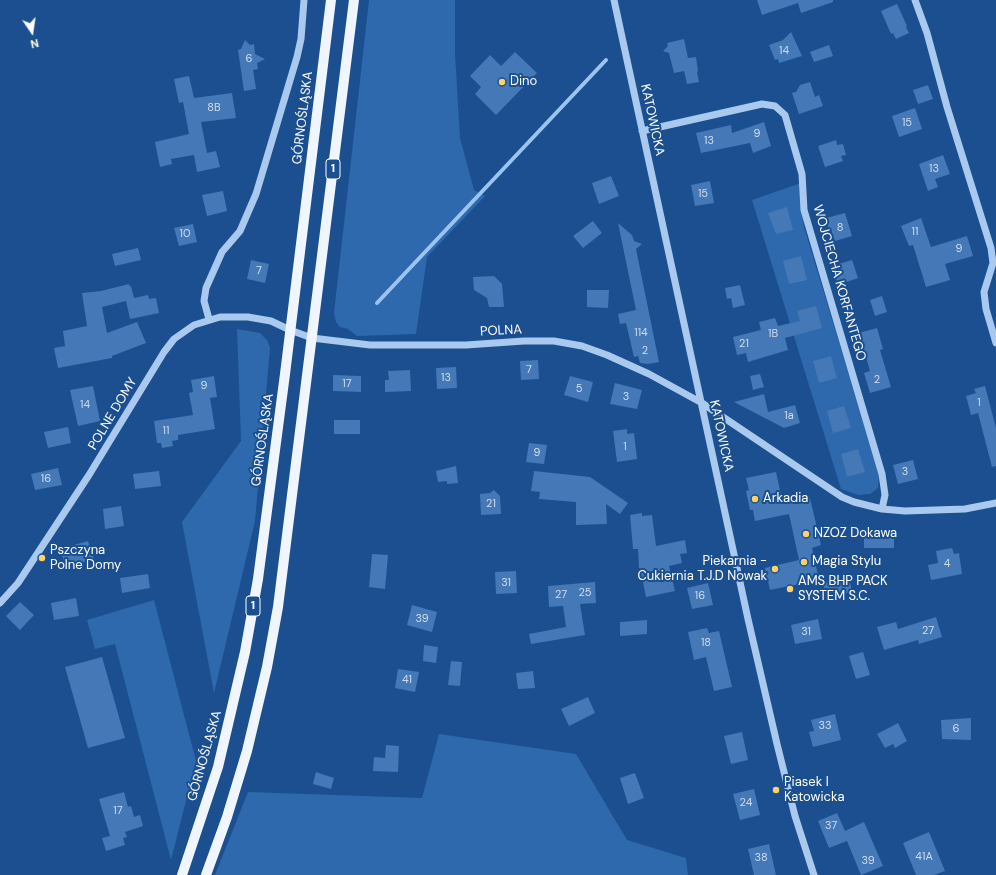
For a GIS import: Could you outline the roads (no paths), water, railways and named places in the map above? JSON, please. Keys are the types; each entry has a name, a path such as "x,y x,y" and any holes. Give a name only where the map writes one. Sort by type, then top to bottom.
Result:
{"main road":[{"name":"GÓRNOŚLĄSKA","path":"182,875 218,766 245,652 258,579 331,0"},
{"name":"1","path":"206,875 227,817 247,751 267,667 278,607 354,0"}],"street":[{"path":"209,319 204,301 206,288 222,252 240,231 256,194 297,57 304,0"},
{"name":"KATOWICKA","path":"614,0 748,619 777,744 799,828 814,875"},
{"path":"915,0 927,33 947,107 991,248 993,263 984,292 986,309 996,343"},
{"name":"WOJCIECHA KORFANTEGO","path":"642,131 762,104 775,106 785,115 802,174 804,210 882,474 885,495 882,509"},
{"name":"POLNE DOMY","path":"0,603 18,583 89,476 171,343 184,331 194,325 209,319 226,316 248,316 271,321 290,330"},
{"name":"POLNA","path":"290,330 312,338 383,346 466,345 531,341 554,341 582,346 607,355 649,374 702,403 842,497 854,502 882,509 905,511 942,511 965,509 996,503"}],"waterway":[{"path":"377,303 606,60"}],"place":[{"name":"Dino","path":"502,82"},
{"name":"Arkadia","path":"755,499"},
{"name":"NZOZ Dokawa","path":"806,534"},
{"name":"Pszczyna Polne Domy","path":"42,558"},
{"name":"Magia Stylu","path":"804,562"},
{"name":"Piekarnia - Cukiernia T.J.D Nowak","path":"775,569"},
{"name":"AMS BHP PACK SYSTEM S.C.","path":"790,589"},
{"name":"Piasek I Katowicka","path":"776,790"}]}
